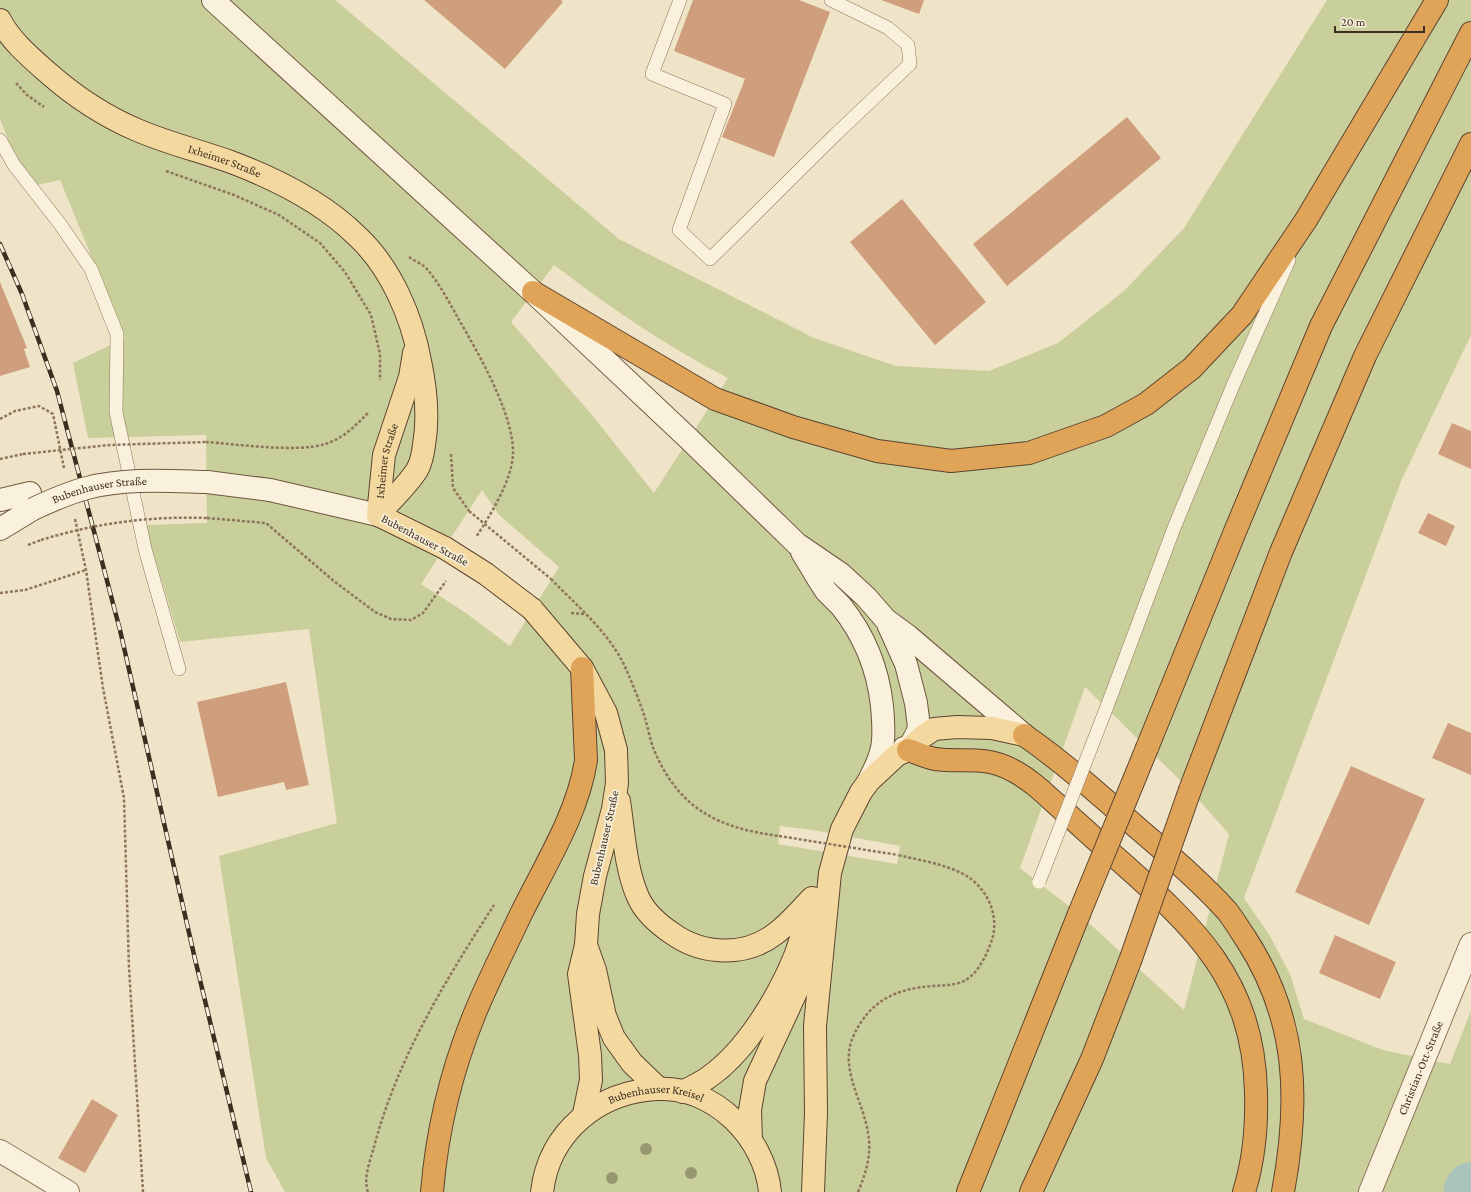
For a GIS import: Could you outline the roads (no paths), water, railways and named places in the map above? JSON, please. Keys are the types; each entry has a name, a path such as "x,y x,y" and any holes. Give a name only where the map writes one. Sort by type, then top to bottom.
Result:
{"highway":[{"path":"533,292 715,399 792,427 877,451 951,462 1028,453 1106,426 1146,404 1192,368 1242,315 1306,220 1437,0"},
{"path":"968,1192 1079,914 1236,529 1322,326 1471,33"},
{"path":"1031,1192 1092,1059 1130,961 1190,790 1281,552 1365,356 1471,144"},
{"path":"432,1192 434,1164 448,1098 475,1014 569,817 580,787 586,760 582,668"},
{"path":"1024,735 1055,756 1202,884 1228,913 1267,974 1279,1003 1287,1033 1291,1068 1292,1105 1290,1146 1283,1192"},
{"path":"908,750 935,759 980,760 997,763 1029,780 1176,911 1200,940 1231,983 1248,1028 1256,1077 1254,1137 1244,1192"},
{"path":"1037,1192 1045,1161"}],"main road":[{"path":"213,0 533,292 689,439 797,544 841,574 866,597 886,620 908,636 1024,735"},
{"name":"Ixheimer Straße","path":"0,20 29,56 57,81 93,106 136,129 232,163 282,185 318,205 359,237 385,271 404,303 416,338 426,393 428,424 423,453 418,469 378,515"},
{"name":"Ixheimer Straße","path":"378,515 384,455 410,376 416,338"},
{"name":"Bubenhauser Straße","path":"0,500 32,501 87,488 159,480 207,482 270,490 378,515 445,548 486,574 532,609 582,668 606,714 616,750 617,783 613,809 593,883 588,914 586,945 579,974 590,1054 591,1080 584,1114"},
{"path":"0,529 32,501"},
{"path":"797,544 826,591 841,606 865,642 879,683 885,732 878,764 861,792 842,829 830,873 815,1026 815,1149 812,1192"},
{"path":"886,620 902,654 915,694 919,726 908,750"},
{"path":"868,782 897,755 908,750 922,737 934,729 948,727 992,728 1024,735"},
{"path":"885,732 893,741 908,750"},
{"path":"617,783 628,861 638,898 656,921 682,941 710,950 724,951 750,947 774,935 812,898 830,873"},
{"path":"683,1092 709,1077 725,1063 748,1037 770,1005 795,956 812,898"},
{"path":"751,1140 750,1110 755,1081 792,998 824,933"},
{"name":"Christian-Ott-Straße","path":"1370,1192 1471,944"},
{"name":"Bubenhauser Straße","path":"586,945 595,970 605,1016 614,1038 632,1063 659,1089"},
{"name":"Bubenhauser Kreisel","path":"542,1192 546,1173 555,1151 568,1131 584,1114 618,1096 659,1089 683,1092 702,1099 720,1108 735,1121 751,1140 765,1168 770,1192"},
{"path":"0,1151 68,1192"}],"lane":[{"path":"680,0 652,74 725,104 679,230 710,259 836,134 910,64 908,45 888,28 831,0"},
{"path":"0,140 14,165 60,224 91,269 117,334 116,412 145,549 179,669"},
{"path":"1039,882 1174,528 1231,391 1306,220"}],"railway":[{"path":"0,244 22,294 57,391 120,630 195,959 251,1192"}]}
